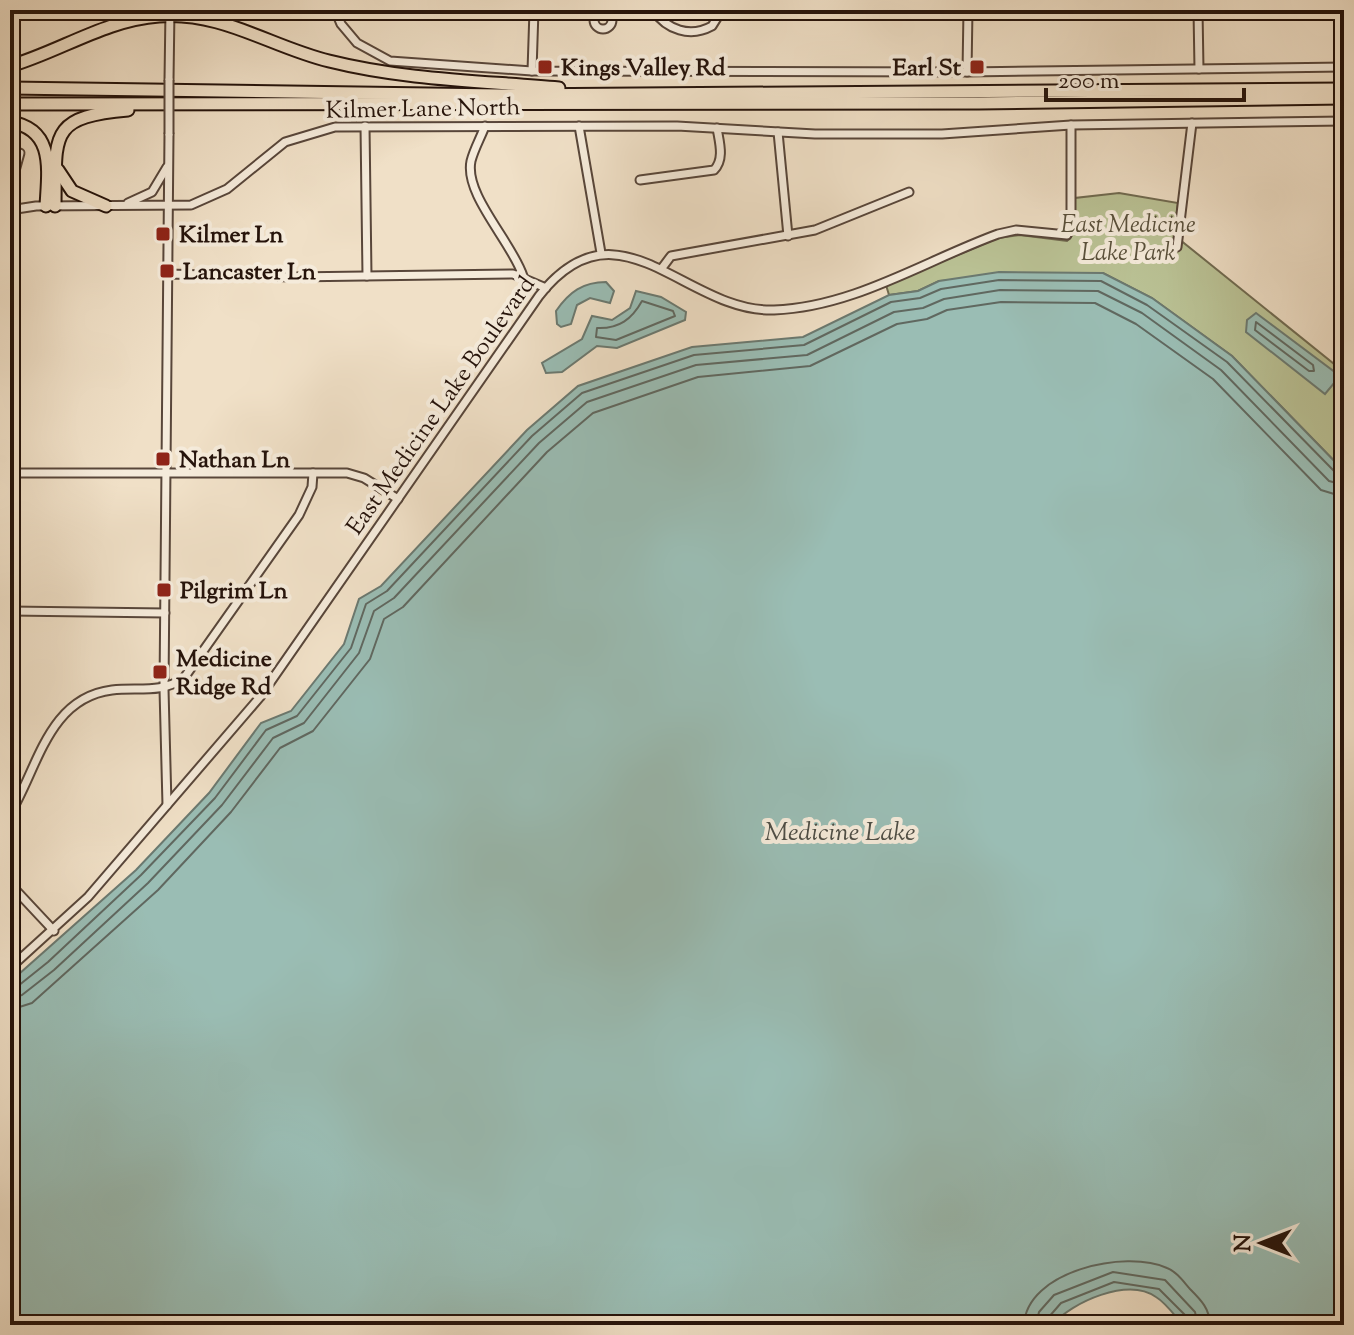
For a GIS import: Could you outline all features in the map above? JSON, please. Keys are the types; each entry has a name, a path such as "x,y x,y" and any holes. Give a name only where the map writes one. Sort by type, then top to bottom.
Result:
{"highway":[{"path":"10,66 111,25 170,13 224,23 324,60 388,74 623,94"},
{"path":"10,88 623,94 1344,89"},
{"path":"10,104 950,104 1344,98"},
{"path":"51,206 61,134 82,117 200,104"},
{"path":"10,122 33,129 42,139 51,206"},
{"path":"56,161 62,180 72,191 112,206"}],"street":[{"path":"335,10 341,24 357,43 390,61 532,71 967,72 1344,67"},
{"path":"532,71 534,10"},
{"path":"653,10 672,28 694,32 712,26 722,10"},
{"path":"967,72 968,10"},
{"path":"1198,10 1199,69"},
{"path":"167,805 164,689 170,13"},
{"name":"Kilmer Lane North","path":"10,210 51,206 191,205 215,197 268,152 302,134 335,127 579,126 942,134 1071,125 1344,121"},
{"path":"1177,247 1192,123"},
{"path":"579,126 601,253 662,268 729,304 751,310 784,309 861,292 998,234 1016,230 1062,236 1070,232 1071,125"},
{"path":"365,126 367,276"},
{"path":"485,126 471,161 471,183 510,244 523,276"},
{"path":"640,180 714,170 719,165 720,154 717,128"},
{"path":"778,132 788,236"},
{"path":"10,189 20,153"},
{"path":"112,206 152,192 169,161"},
{"path":"662,268 671,256 815,230 909,192"},
{"name":"East Medicine Lake Boulevard","path":"10,968 88,897 260,697 546,288 571,264 601,253"},
{"path":"168,274 523,276 546,288"},
{"path":"10,473 313,473 359,476 398,499"},
{"path":"10,814 46,739 72,707 86,698 111,690 164,689 184,678 299,515 312,487 313,473"},
{"path":"10,611 165,613"},
{"path":"10,884 54,931"}],"green space":[{"name":"East Medicine Lake Park","path":"1119,193 1178,203 1174,235 1344,372 1343,470 1232,356 1152,298 1103,273 939,281 918,291 889,295 886,285 998,238 1020,235 1067,241 1075,232 1075,198"}],"water":[{"name":"Medicine Lake","path":"999,272 1103,273 1152,298 1232,356 1344,471 1344,1311 1319,1325 1183,1325 1156,1297 1131,1290 1116,1291 1086,1301 1052,1325 10,1325 10,982 136,870 209,793 261,723 291,711 344,644 359,599 381,586 527,430 578,386 692,347 803,337 889,295 918,291 939,281"},
{"path":"606,282 614,291 610,303 590,298 577,305 571,324 561,327 557,324 556,311 571,293 590,284"},
{"path":"636,291 661,297 686,312 685,320 617,348 597,346 562,372 546,373 542,363 582,339 592,316 612,320 630,308"},
{"path":"1256,313 1340,376 1325,394 1246,332 1247,320"}],"place":[{"name":"Kings Valley Rd","path":"545,67"},
{"name":"Earl St","path":"977,67"},
{"name":"Kilmer Ln","path":"163,234"},
{"name":"Lancaster Ln","path":"167,271"},
{"name":"Nathan Ln","path":"163,459"},
{"name":"Pilgrim Ln","path":"164,590"},
{"name":"Medicine Ridge Rd","path":"160,672"}]}
